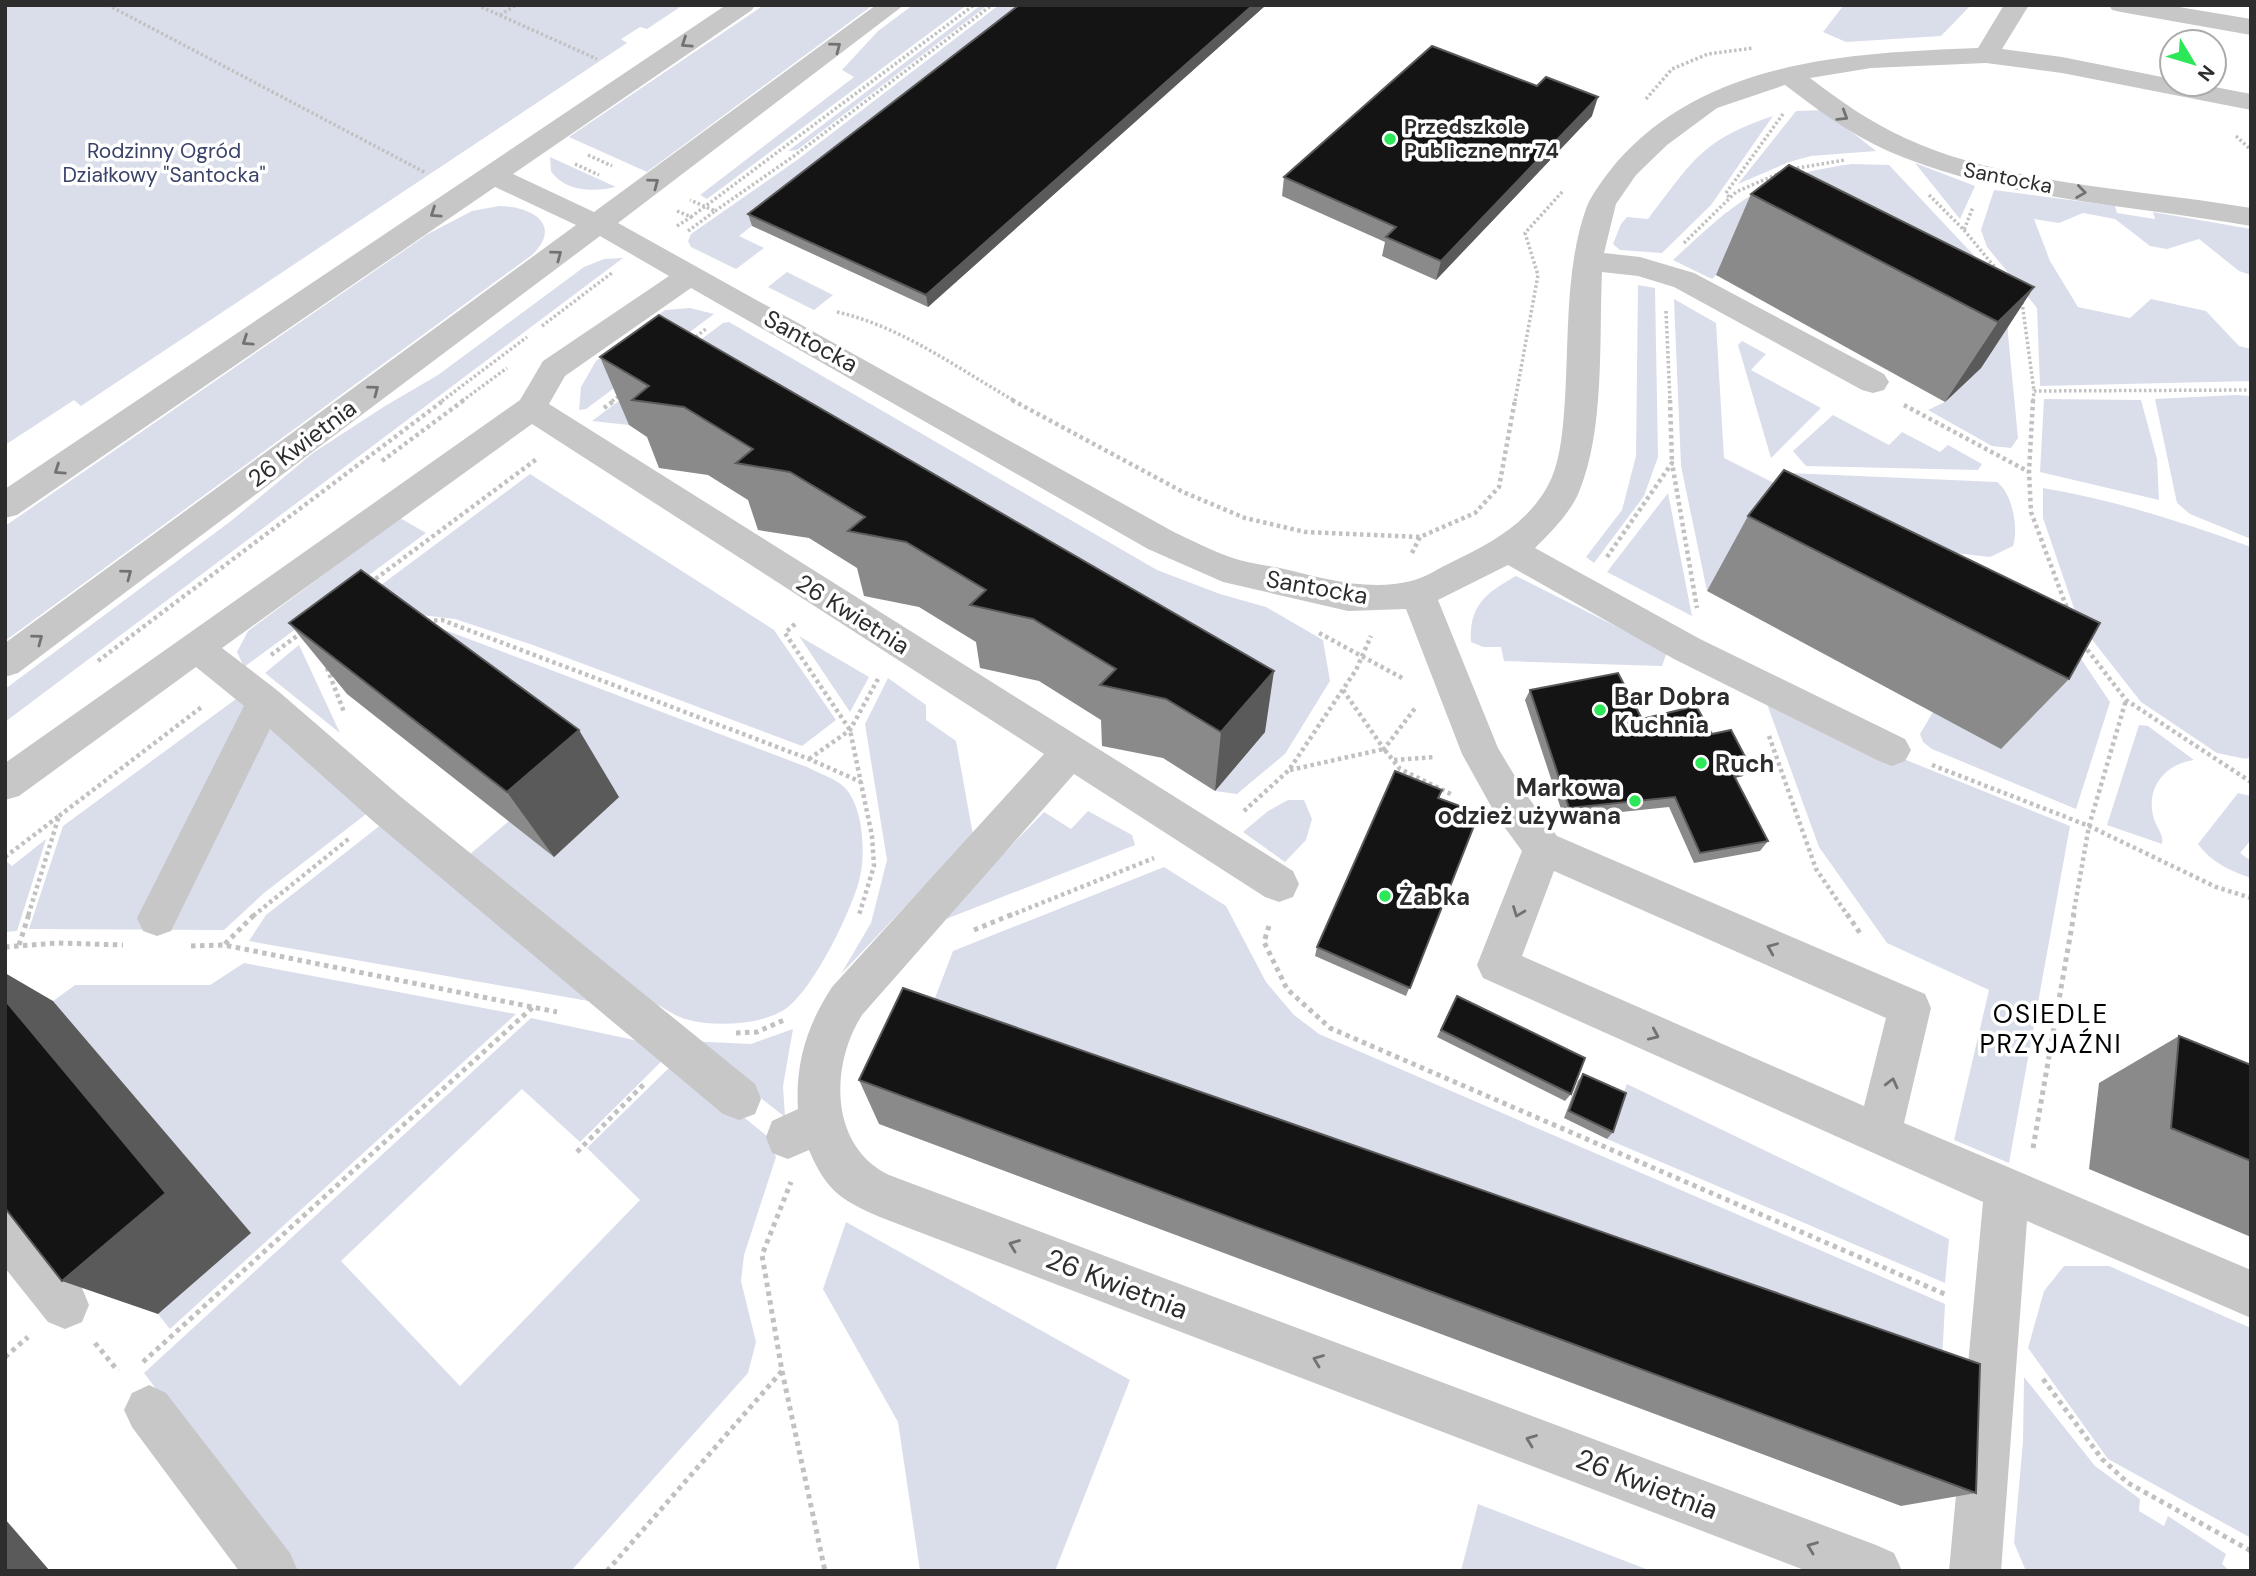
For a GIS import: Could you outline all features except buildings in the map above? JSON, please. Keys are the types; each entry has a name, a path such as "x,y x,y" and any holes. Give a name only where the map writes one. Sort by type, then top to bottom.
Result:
{"street":[{"path":"14,489 743,5"},
{"name":"26 Kwietnia","path":"5,663 892,5"},
{"path":"1986,55 2017,5"},
{"path":"2121,5 2251,27"},
{"name":"Santocka","path":"599,223 1160,540 1223,569 1348,597 1388,598 1418,594 1510,549 1525,537 1562,493 1574,456 1580,419 1588,261 1602,204 1626,169 1657,139 1674,124 1709,102 1798,82 1871,60 1986,55 2074,68 2251,102"},
{"name":"Santocka","path":"1798,82 1868,131 1973,173 2019,183 2251,218"},
{"path":"491,174 599,223"},
{"path":"1588,261 1640,267 1684,280 1873,382"},
{"path":"5,784 531,408 554,369 690,275"},
{"name":"26 Kwietnia","path":"531,408 1279,884"},
{"path":"1510,549 1687,649 1892,750"},
{"path":"1418,594 1482,754 1511,805 1543,848 1910,1008 1879,1135"},
{"path":"197,648 251,691 387,809 630,1006 739,1099"},
{"path":"157,918 251,691"},
{"name":"26 Kwietnia","path":"1070,752 835,1018 805,1128 846,1172 874,1191 1876,1571"},
{"path":"1543,848 1498,965 1879,1135 2251,1294"},
{"path":"1975,1571 1997,1317 2016,1194"},
{"path":"5,1231 65,1305"},
{"path":"143,1389 272,1571"}],"path":[{"path":"108,5 430,176"},
{"path":"477,5 600,61"},
{"path":"499,15 516,5"},
{"path":"90,667 974,5"},
{"path":"682,234 794,156 992,5"},
{"path":"1729,197 1726,192 1790,104 1798,82"},
{"path":"583,153 616,168"},
{"path":"563,159 610,180"},
{"path":"680,196 715,211"},
{"path":"667,206 691,217"},
{"path":"1964,230 2005,280"},
{"path":"2021,300 2034,391 2029,472 2031,512 2072,623"},
{"path":"901,336 1172,487 1238,516 1288,530 1341,536 1420,537"},
{"path":"1873,382 1894,399 2029,472"},
{"path":"2034,391 2251,390"},
{"path":"367,585 571,434"},
{"path":"1577,589 1595,574 1672,463 1698,618 1687,649"},
{"path":"416,621 442,620 809,759 861,782"},
{"path":"5,857 59,816 251,691 302,632"},
{"path":"2076,635 2126,700 2251,782"},
{"path":"809,759 850,730 898,642"},
{"path":"325,662 346,719"},
{"path":"1749,679 1816,869 1867,944"},
{"path":"2016,1194 2089,826 2126,700"},
{"path":"1289,771 1384,749 1400,769 1482,810 1511,805"},
{"path":"1892,750 2089,826 2216,887 2251,898"},
{"path":"224,945 264,905 387,809"},
{"path":"19,945 59,816"},
{"path":"972,931 1157,857 1176,818"},
{"path":"1279,884 1264,943 1287,989 1330,1028 1997,1317 2102,1459 2127,1483 2251,1551"},
{"path":"143,1389 533,1007"},
{"path":"577,1152 680,1049"},
{"path":"805,1128 799,1161 762,1255 782,1371 825,1571"},
{"path":"607,1571 782,1371"}],"green space":[{"name":"Rodzinny Ogród Działkowy \"Santocka\"","path":"5,5 683,5 647,29 640,27 621,39 627,43 81,406 74,400 5,445"},
{"path":"764,5 873,5 647,172 569,137"},
{"path":"913,5 967,5 707,199 700,195 854,77 842,70 878,31"},
{"path":"981,5 988,5 797,150 788,151"},
{"path":"999,5 1035,5 739,236 764,248 736,269 691,247 688,241 691,234 797,160"},
{"path":"1971,5 1941,36 1846,42 1823,32 1843,6"},
{"path":"1824,110 1876,151 1811,156 1789,162 1738,184 1796,111"},
{"path":"1773,116 1711,205 1662,253 1620,250 1613,244 1621,224 1627,217 1648,219 1688,168 1713,144 1729,134"},
{"path":"550,157 616,187 589,190 572,187 551,171"},
{"path":"1915,163 1975,186 1960,219"},
{"path":"1852,164 1889,165 1999,282 2008,303 2008,334 2018,438 2011,448 1992,446 1928,410 1945,402 1980,368 1716,275 1712,279 1673,260 1715,222 1753,194 1795,176"},
{"path":"1994,190 2115,206 2117,213 2155,219 2153,212 2251,229 2251,275 2239,271 2199,239 2167,249 2150,246 2115,219 2083,213 2059,223 2034,219 2050,261 2078,307 2130,318 2151,299 2206,311 2239,346 2251,349 2251,381 2040,386 2037,308 1987,247 1981,230"},
{"path":"499,206 532,213 544,226 545,234 541,244 532,255 5,641 5,526 428,234 472,211"},
{"path":"623,258 5,722 5,689 231,521 313,453 438,375 584,267 604,259"},
{"path":"787,272 833,295 814,310 768,287"},
{"path":"1638,285 1655,288 1658,457 1644,496 1594,563 1586,557 1622,510 1636,456"},
{"path":"1674,299 1716,323 1724,458 2059,626 2110,702 2076,809 1932,749 1923,742 1920,734 1933,712 2001,748 1741,546 1707,591 1681,466"},
{"path":"690,308 714,314 586,409 579,410 581,387 596,361 665,310"},
{"path":"729,322 1157,570 1220,594 1266,607 1323,640 1330,681 1285,754 1237,794 1215,791 1264,732 683,385 629,425 592,421 723,323"},
{"path":"1742,341 1766,354 1751,370 1821,408 1771,458 1738,345"},
{"path":"2251,396 2251,539 2190,514 2177,503 2155,399"},
{"path":"2044,399 2141,400 2157,459 2159,500 2040,472"},
{"path":"1833,415 1889,445 1902,432 1940,452 1948,445 1982,464 1978,470 1806,466 1793,451"},
{"path":"1789,473 1997,482 2007,494 2013,511 2013,546 1990,557 1955,553"},
{"path":"530,474 774,630 836,720 802,746 533,645 455,619 412,614 318,632"},
{"path":"2043,488 2148,513 2251,547 2251,756 2246,759 2217,753 2141,702 2079,623 2043,518"},
{"path":"1668,493 1692,616 1607,572"},
{"path":"400,518 426,533 244,667 237,652 248,631"},
{"path":"1516,576 1667,652 1662,666 1504,661 1501,647 1483,647 1471,642 1476,609 1496,588"},
{"path":"428,627 445,630 807,767 845,788 856,807 862,833 859,881 829,951 795,1001 774,1015 750,1022 712,1024 681,1017 656,1004 469,855 509,821"},
{"path":"799,636 869,677 850,712"},
{"path":"299,645 340,733 265,673"},
{"path":"888,678 926,705 926,720 956,741 973,835 841,974 871,923 887,860 865,724"},
{"path":"236,699 370,811 264,893 224,930 29,929 63,826"},
{"path":"1767,704 2070,826 2009,1163 1954,1140 1989,990 1887,943 1819,847"},
{"path":"2139,725 2148,726 2194,760 2174,767 2159,780 2155,788 2152,808 2162,844 2107,825"},
{"path":"2238,793 2251,796 2251,840 2240,853 2251,861 2251,878 2222,865 2198,844"},
{"path":"1288,800 1304,800 1312,819 1306,840 1285,862 1243,832 1268,811"},
{"path":"1088,811 1132,835 1135,845 936,923 1044,812 1071,829"},
{"path":"387,820 611,1005 249,941 266,915"},
{"path":"46,839 17,931 5,932 5,860 12,866"},
{"path":"1164,867 1226,906 1266,982 1294,1015 1319,1034 1945,1304 1937,1457 920,1037 953,951"},
{"path":"244,963 516,1014 170,1329 158,1314 126,1087 53,1001 75,985 210,985"},
{"path":"531,1018 648,1043 667,1056 580,1142 522,1089 341,1261 460,1386 640,1200 587,1148 675,1062 767,1136 776,1157 744,1255 741,1281 756,1342 748,1373 571,1571 298,1571 253,1517 144,1373"},
{"path":"793,1029 783,1086 785,1117 688,1041 751,1044"},
{"path":"1627,1084 1949,1239 1945,1283 1607,1139"},
{"path":"846,1222 1130,1380 1055,1571 920,1571 898,1422 823,1289"},
{"path":"2064,1266 2109,1266 2251,1328 2251,1538 2108,1459 2028,1348 2044,1291"},
{"path":"2024,1377 2095,1466 2140,1499 2139,1511 2164,1526 2168,1516 2226,1554 2222,1564 2230,1571 2026,1571 2014,1543 2023,1441"},
{"path":"1478,1504 1651,1571 1461,1571"}],"place":[{"name":"Przedszkole Publiczne nr 74","path":"1390,139"},
{"name":"Bar Dobra Kuchnia","path":"1600,710"},
{"name":"Ruch","path":"1701,763"},
{"name":"Markowa odzież używana","path":"1635,801"},
{"name":"Żabka","path":"1385,896"}],"district":[{"name":"OSIEDLE PRZYJAŹNI","path":"2051,1029"}]}
